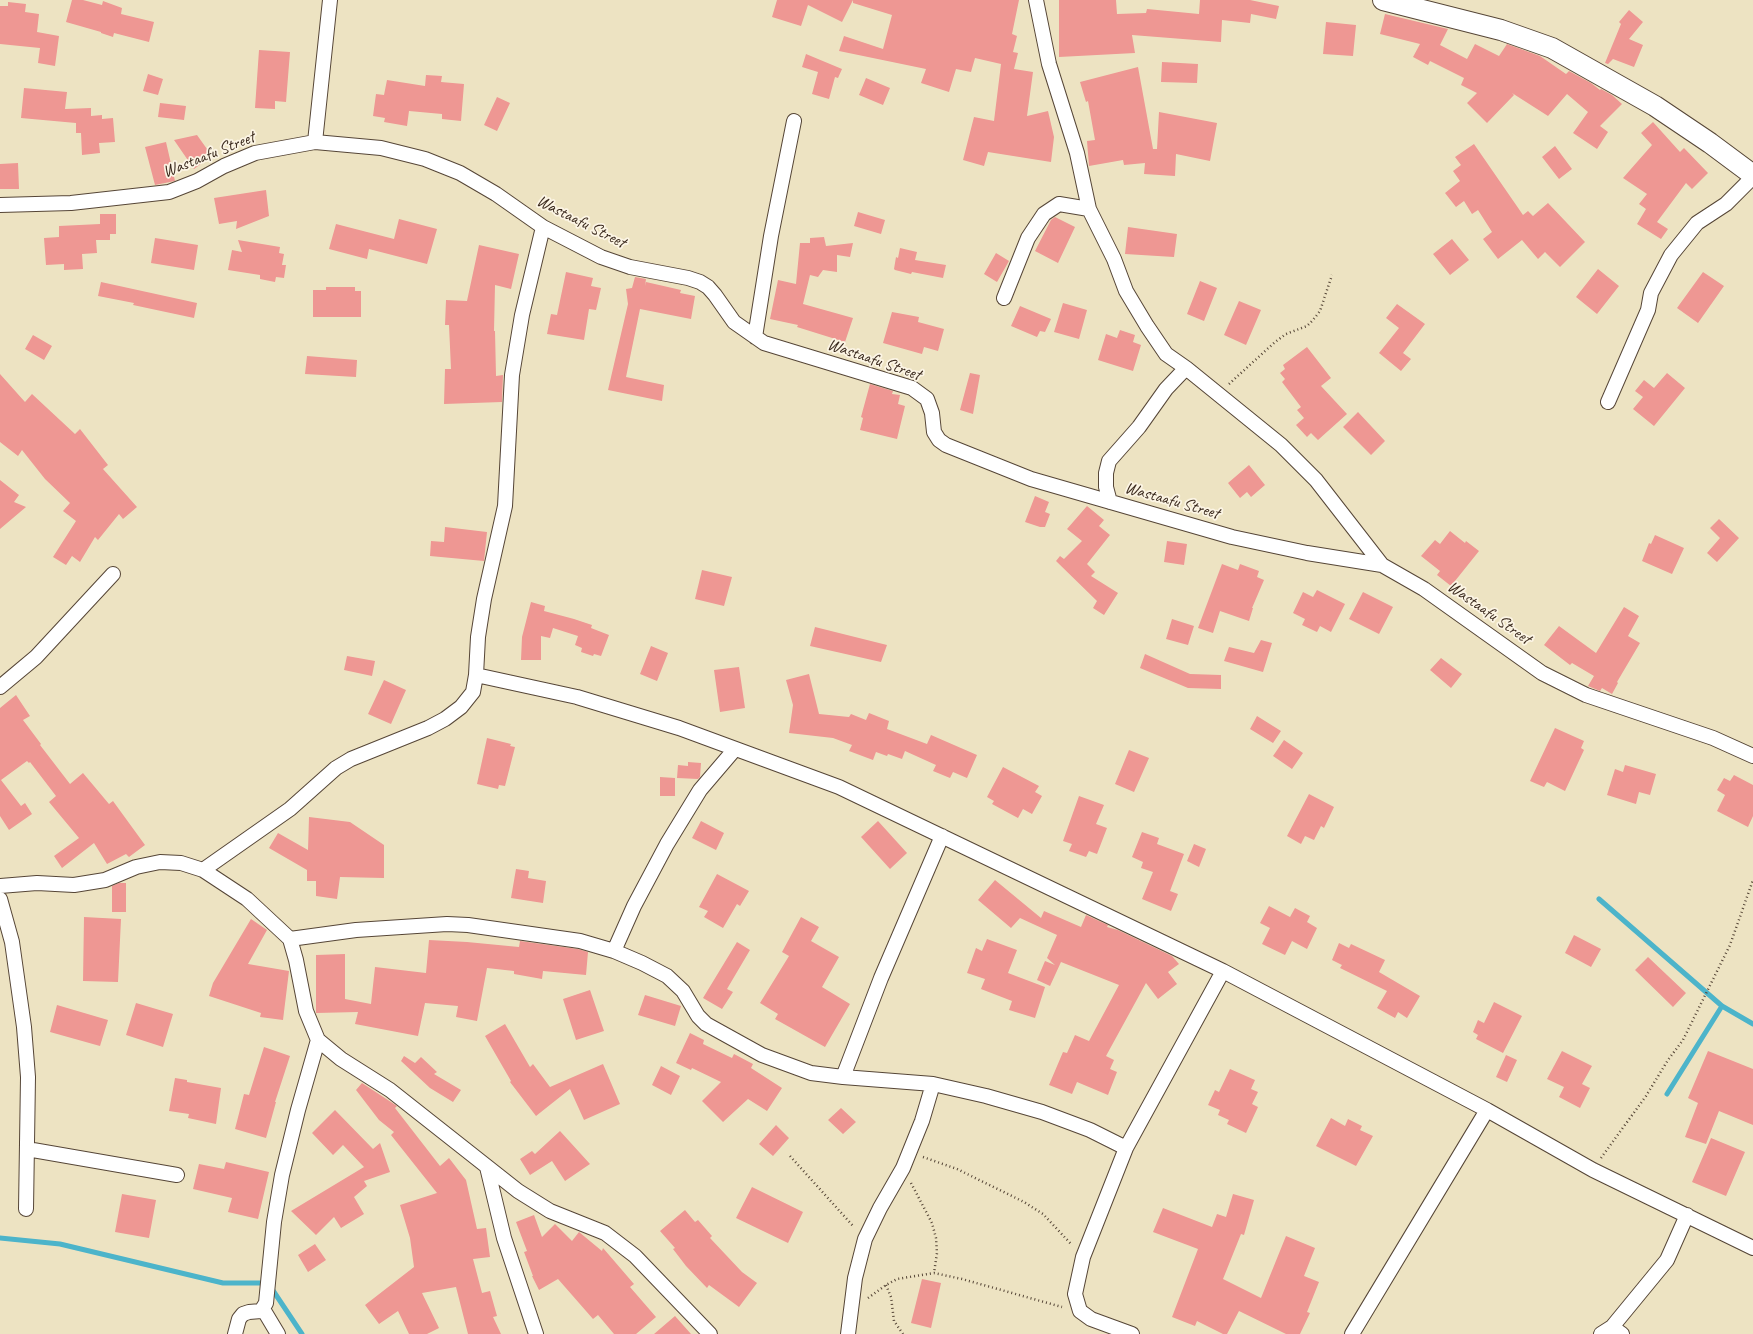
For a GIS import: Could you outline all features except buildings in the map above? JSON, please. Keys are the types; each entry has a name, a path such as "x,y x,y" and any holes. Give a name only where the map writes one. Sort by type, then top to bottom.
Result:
{"main road":[{"path":"1383,0 1502,30 1552,48 1655,106 1710,143 1753,176"}],"street":[{"path":"315,142 330,0"},
{"path":"1036,0 1048,64 1077,153 1089,209 1114,259 1126,291 1147,326 1166,354 1186,368 1280,445 1316,480 1382,565"},
{"path":"755,337 771,236 794,121"},
{"name":"Wastaafu Street","path":"0,205 71,203 169,192 196,181 224,166 255,154 315,142 381,148 424,159 460,173 496,194 543,227 601,257 630,267 688,278 700,282 708,287 715,295 734,322 764,343 912,388 926,399 932,414 934,432 939,440 946,445 1031,479 1232,537 1307,553 1382,565 1424,589 1542,673 1586,695 1713,738 1753,756"},
{"path":"1608,402 1648,310 1651,293 1670,255 1697,223 1726,204 1753,176"},
{"path":"1004,298 1028,238 1044,214 1059,204 1089,209"},
{"path":"203,870 290,809 336,768 351,758 428,728 445,719 461,707 473,692 476,675 478,637 484,599 505,506 512,375 522,315 543,227"},
{"path":"1110,502 1106,487 1106,473 1110,461 1148,415 1166,389 1186,368"},
{"path":"0,687 36,657 112,574"},
{"path":"476,675 577,697 679,728 839,787 1223,971 1487,1110 1593,1170 1753,1248"},
{"path":"614,952 634,906 667,844 700,790 735,749"},
{"path":"843,1078 881,978 942,836"},
{"path":"0,886 37,883 74,885 105,880 136,867 160,862 181,863 203,870 247,899 290,939 296,960 306,1011 318,1040 341,1058 390,1090 518,1191 550,1211 604,1233 635,1256 710,1334"},
{"path":"0,899 12,942 24,1027 28,1077 26,1209"},
{"path":"290,939 356,930 406,926 468,925 580,941 642,963 667,976 683,991 698,1016 706,1024 762,1054 811,1073 843,1078 933,1084 986,1096 1042,1112 1090,1130 1126,1148"},
{"path":"1132,1334 1091,1319 1080,1311 1075,1294 1083,1257 1126,1148 1223,971"},
{"path":"235,1334 238,1319 243,1314 258,1312 264,1309 266,1303 274,1222 282,1175 298,1110 318,1040"},
{"path":"848,1334 850,1311 865,1239 880,1208 903,1168 922,1121 933,1084"},
{"path":"1352,1334 1487,1110"},
{"path":"27,1149 178,1175"},
{"path":"487,1167 504,1238 536,1334"},
{"path":"1611,1332 1667,1260 1687,1216"},
{"path":"264,1309 278,1334"}],"path":[{"path":"1223,399 1229,384 1275,342 1286,334 1307,326 1313,320 1320,310 1332,275"},
{"path":"1593,1170 1646,1096 1668,1060 1683,1040 1730,945 1753,880"},
{"path":"909,1152 957,1169 1024,1202 1043,1214 1083,1257"},
{"path":"790,1156 865,1239"},
{"path":"903,1168 932,1222 936,1238 937,1253 934,1273"},
{"path":"850,1311 886,1285 903,1277 934,1273 962,1279 1080,1311"},
{"path":"886,1285 891,1296 894,1321 903,1334"}],"waterway":[{"path":"1599,899 1722,1006 1753,1024"},
{"path":"1667,1094 1722,1006"},
{"path":"0,1238 60,1244 223,1283 268,1283 302,1334"}]}
